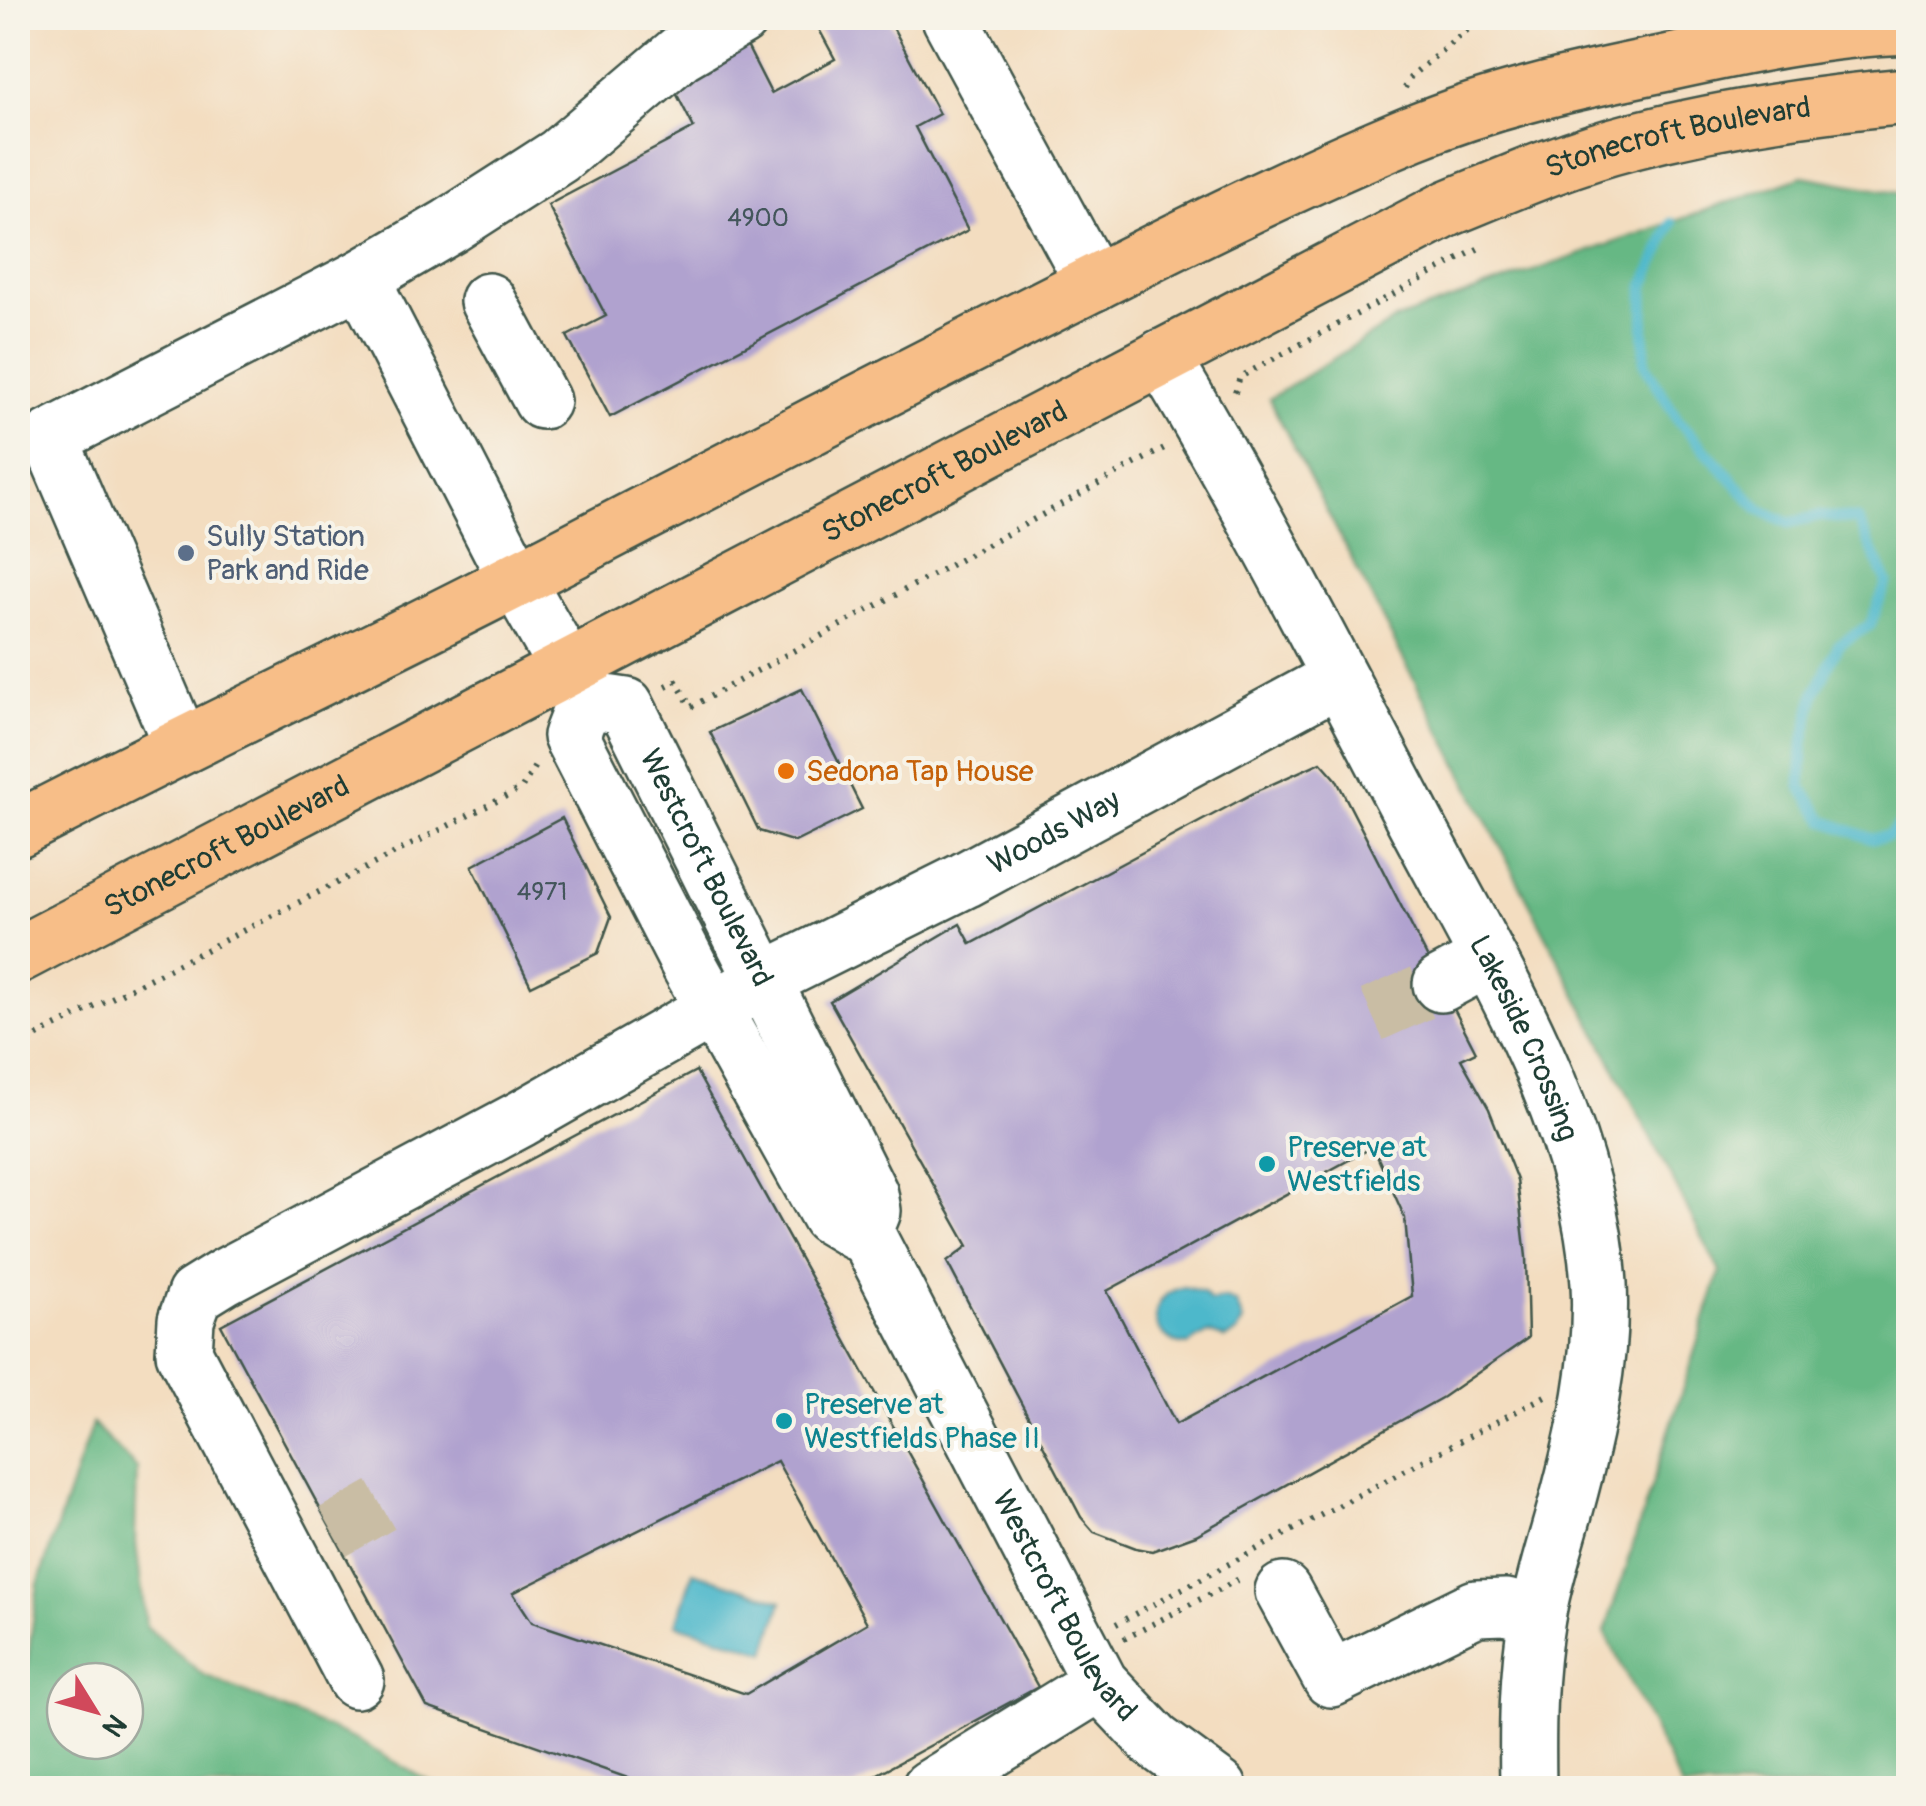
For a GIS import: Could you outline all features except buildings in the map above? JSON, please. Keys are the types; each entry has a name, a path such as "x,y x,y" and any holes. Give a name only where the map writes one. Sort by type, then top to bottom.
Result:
{"main road":[{"path":"18,829 1094,283 1416,131 1500,103 1644,67 1802,35 1908,26"},
{"name":"Stonecroft Boulevard","path":"18,955 576,685 1162,357 1449,208 1547,168 1629,142 1759,114 1908,96"}],"street":[{"path":"180,744 50,438 362,278 559,156 680,53 740,18"},
{"path":"950,18 1094,283"},
{"path":"362,278 516,579 576,685"},
{"path":"488,301 542,401"},
{"name":"Lakeside Crossing","path":"1162,357 1339,678 1464,972 1535,1054 1579,1169 1599,1286 1594,1370 1578,1459 1537,1616 1527,1730 1528,1788"},
{"name":"Woods Way","path":"356,1680 311,1540 184,1352 186,1320 195,1295 521,1118 764,980 965,880 1339,678"},
{"name":"Westcroft Boulevard","path":"576,685 626,706 870,1194 874,1212 865,1231 856,1232 828,1216 714,1009 571,736 576,685"},
{"name":"Westcroft Boulevard","path":"865,1231 1089,1661 1155,1742 1219,1788"},
{"path":"1283,1591 1331,1679 1476,1608 1506,1607 1537,1616"},
{"path":"930,1788 1089,1661"}],"path":[{"path":"1416,131 1402,95 1411,76 1482,18"},
{"path":"660,689 676,680 691,706 1166,447 1200,420 1231,406 1240,376 1488,244"},
{"path":"18,1046 522,788 544,752"},
{"path":"1089,1661 1594,1370"},
{"path":"1089,1661 1268,1564 1283,1591"}],"green space":[{"path":"1803,176 1908,195 1908,1788 1682,1788 1605,1632 1720,1272 1269,399 1397,319"},
{"path":"92,1424 137,1468 135,1535 146,1626 202,1674 358,1741 441,1788 18,1788 18,1730 38,1584"}],"water":[{"path":"1184,1287 1203,1292 1210,1301 1224,1298 1236,1303 1243,1321 1237,1333 1225,1339 1208,1333 1188,1345 1165,1336 1156,1318 1157,1308 1171,1292"},
{"path":"693,1572 782,1601 766,1652 676,1624"}],"waterway":[{"path":"1601,25 1602,18"},
{"path":"1672,223 1644,287 1645,365 1678,420 1759,509 1789,523 1818,516 1858,520 1887,582 1870,625 1838,645 1815,694 1803,746 1801,787 1825,821 1872,839 1888,836 1908,818"}],"tunnel":[{"path":"1372,1015 1441,984"},
{"path":"333,1532 384,1503"}],"place":[{"name":"Sully Station Park and Ride","path":"186,553"},
{"name":"Sedona Tap House","path":"786,771"},
{"name":"Preserve at Westfields","path":"1267,1164"},
{"name":"Preserve at Westfields Phase II","path":"784,1421"}]}
